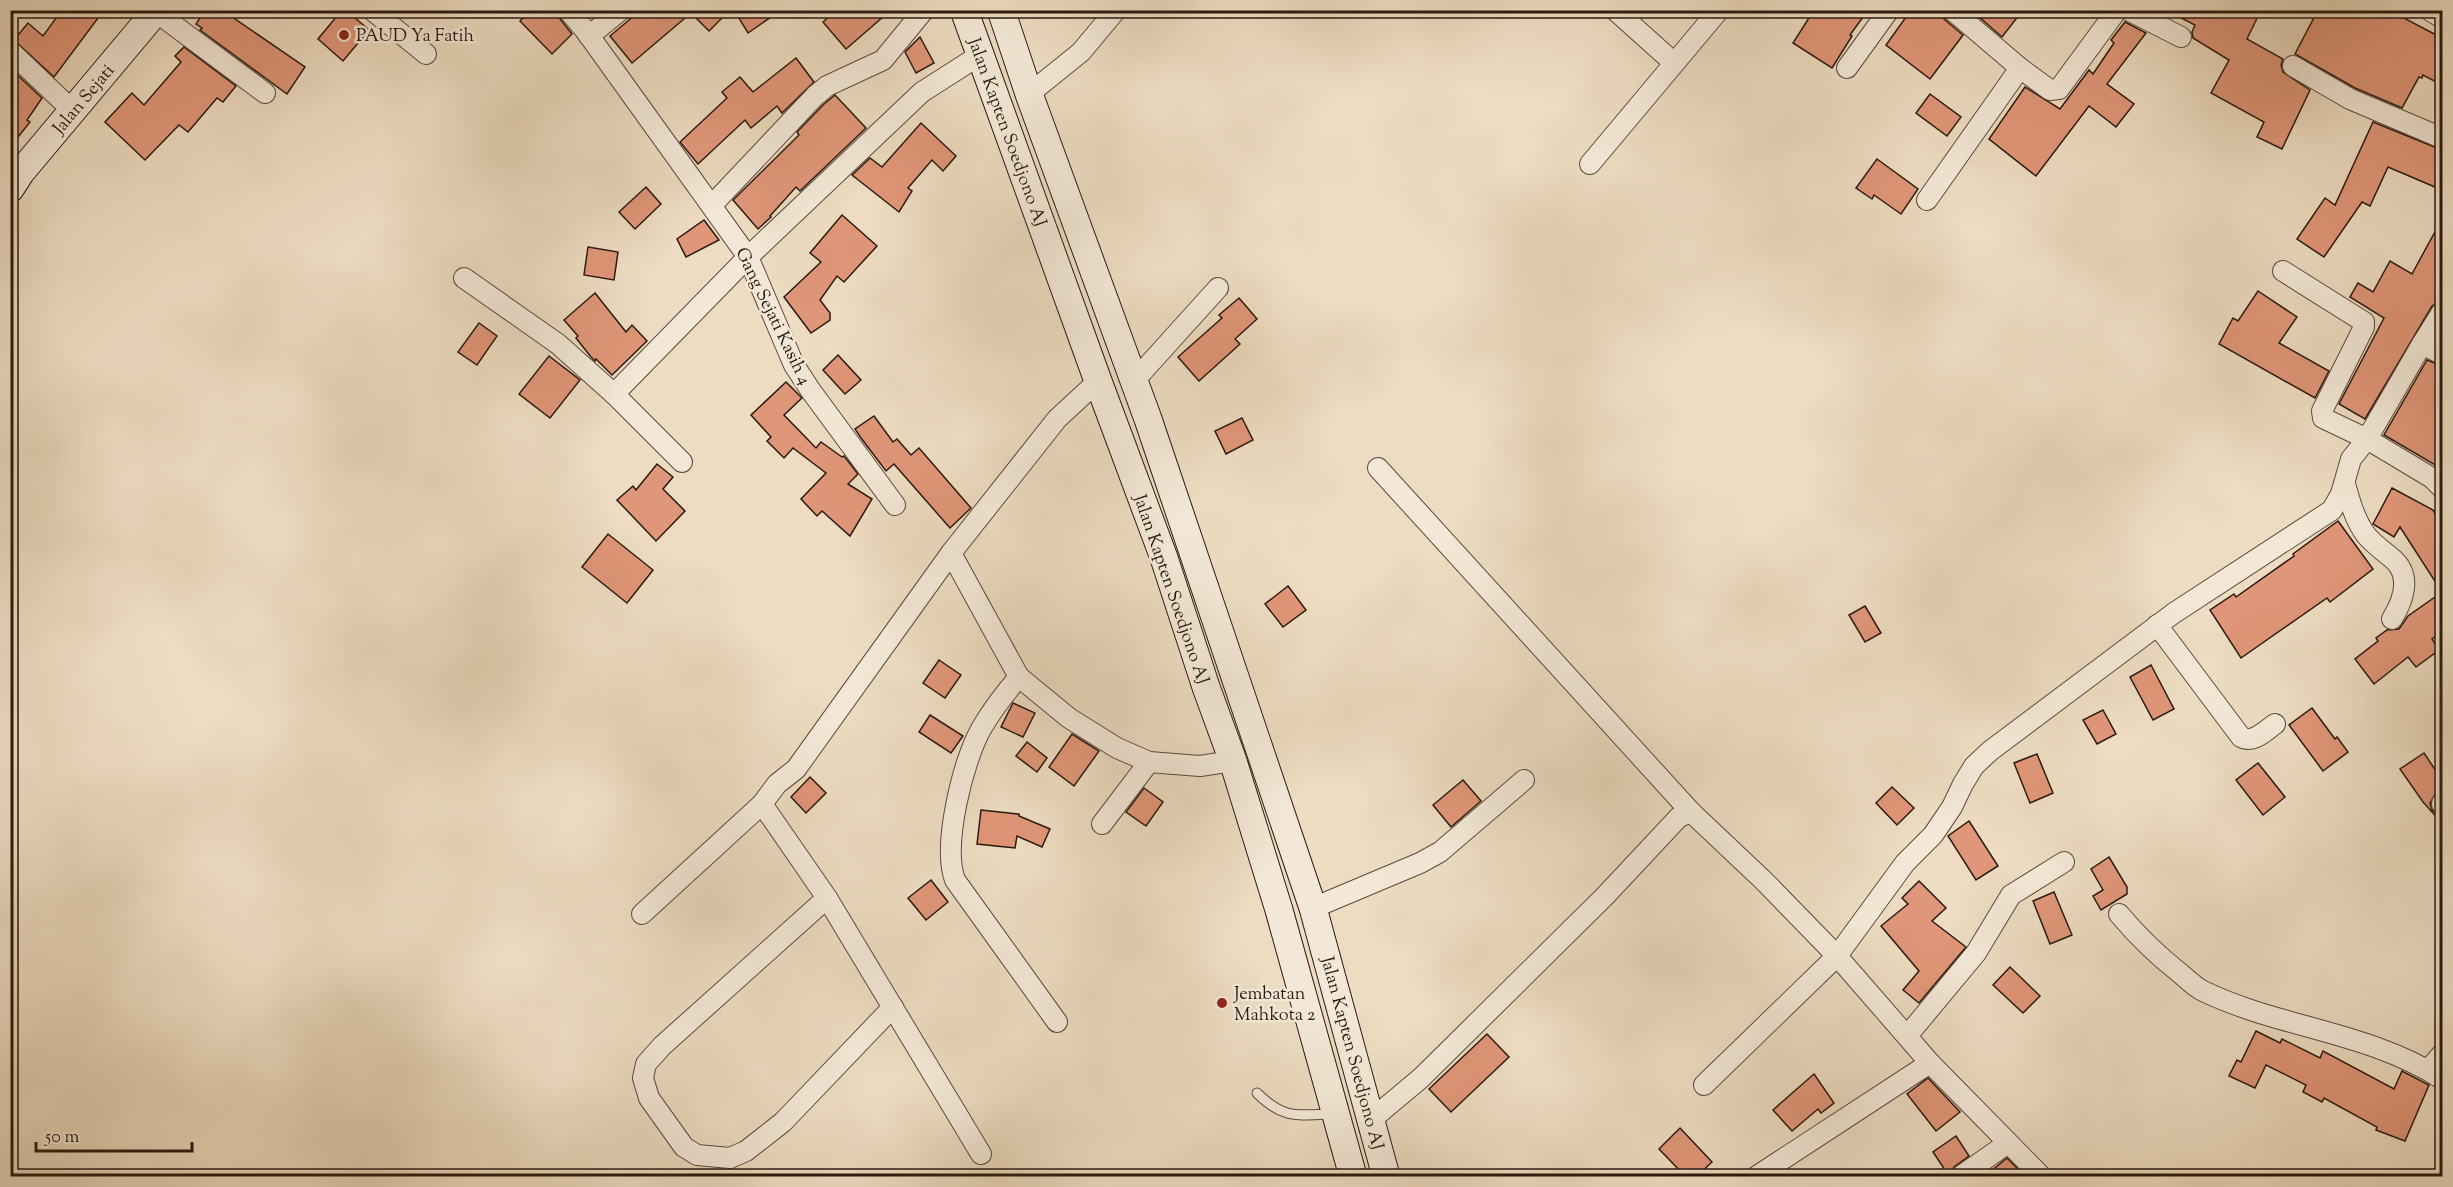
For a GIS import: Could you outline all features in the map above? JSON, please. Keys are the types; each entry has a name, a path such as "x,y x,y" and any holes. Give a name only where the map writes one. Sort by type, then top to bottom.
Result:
{"main road":[{"name":"Jalan Kapten Soedjono AJ","path":"964,10 1164,558 1233,761 1279,910 1353,1176"},
{"name":"Jalan Kapten Soedjono AJ","path":"1001,10 1148,419 1313,908 1386,1176"},
{"name":"Jalan Sejati","path":"14,174 72,111 157,11"},
{"path":"1117,432 1148,419"}],"street":[{"path":"372,10 426,54"},
{"name":"Gang Sejati Kasih 4","path":"568,10 748,257 794,364 811,391 895,505"},
{"path":"589,36 621,10"},
{"path":"712,205 815,96 833,82 883,60 924,10"},
{"path":"1029,93 1081,52 1116,10"},
{"path":"1615,10 1674,63"},
{"path":"1590,164 1719,10"},
{"path":"1847,68 1889,10"},
{"path":"1952,10 2020,68 2050,90 2059,89 2117,10"},
{"path":"2128,10 2181,37"},
{"path":"2429,10 2442,18"},
{"path":"157,11 265,93"},
{"path":"10,51 72,111"},
{"path":"614,394 748,257 922,92 980,56"},
{"path":"2293,66 2350,99 2442,138"},
{"path":"1927,200 2011,85 2020,68"},
{"path":"2283,271 2364,322 2364,327 2322,411 2325,420 2367,439 2432,478 2442,488"},
{"path":"464,278 558,344 614,394 682,462"},
{"path":"1134,381 1218,288"},
{"path":"1704,1085 1837,956 1905,863 1933,835 1952,807 1962,784 1974,766 1990,751 2157,625 2332,510 2345,484 2347,467 2351,459 2367,439 2442,312"},
{"path":"2422,344 2442,354"},
{"path":"642,914 762,804 777,784 796,769 951,553 1057,419 1098,381"},
{"path":"1378,468 1691,812 1764,881 1837,956 1930,1063 2041,1176"},
{"path":"2345,484 2354,514 2365,534 2396,562 2403,574 2405,584 2402,603 2392,619"},
{"path":"951,553 1019,677 1069,718 1117,748 1149,762 1200,766 1233,761"},
{"path":"2157,625 2241,737 2252,740 2275,724"},
{"path":"1019,677 980,730 957,806 950,857 956,880 1057,1022"},
{"path":"1102,824 1149,762"},
{"path":"1313,908 1420,863 1440,852 1524,780"},
{"path":"762,804 827,898 981,1154"},
{"path":"1372,1119 1438,1061 1605,896 1683,813 1691,812"},
{"path":"1907,1036 1976,953 2011,895 2064,862"},
{"path":"827,898 662,1046 646,1064 643,1078 649,1098 684,1147 697,1155 730,1158 746,1152 783,1122 893,1007"},
{"path":"2119,914 2146,945 2201,990 2263,1014 2347,1036 2435,1074 2442,1054"},
{"path":"1757,1176 1930,1063"},
{"path":"1961,1176 2008,1143"}],"lane":[{"path":"1257,1094 1272,1109 1295,1115 1335,1114"}],"building":[{"path":"62,10 104,10 54,77 14,40 28,23 43,36"},
{"path":"205,10 222,10 305,67 287,94 200,30 202,28 196,24"},
{"name":"PAUD Ya Fatih","path":"342,10 346,10 369,30 343,61 318,39"},
{"path":"531,10 553,10 572,34 552,54 520,21"},
{"path":"641,10 730,10 709,31 691,13 632,63 610,36"},
{"path":"734,10 781,10 748,33"},
{"path":"836,10 891,10 846,49 823,22"},
{"path":"1814,10 1868,10 1850,35 1852,36 1832,68 1793,43"},
{"path":"1911,10 1940,10 1944,19 1963,35 1930,79 1886,45"},
{"path":"1971,10 2023,10 2002,37"},
{"path":"2166,10 2261,10 2247,39 2283,59 2281,65 2283,72 2310,90 2282,149 2257,137 2264,122 2211,93 2229,60 2193,38 2192,32 2195,25"},
{"path":"2318,10 2400,10 2398,15 2442,38 2442,85 2423,75 2422,78 2419,77 2402,108 2355,88 2295,54"},
{"path":"2125,22 2146,33 2107,84 2134,104 2116,127 2089,106 2036,176 1989,139 2025,87 2060,109 2089,70 2093,74 2114,43 2111,40"},
{"path":"920,37 934,63 916,73 905,52"},
{"path":"184,47 236,86 223,102 217,98 188,132 179,125 145,160 105,122 132,93 144,105 181,62 175,56"},
{"path":"796,58 814,82 782,113 777,106 751,128 745,120 698,164 680,142 727,98 722,92 740,77 753,92"},
{"path":"10,68 42,98 27,120 30,122 10,147"},
{"path":"1930,94 1961,117 1947,136 1916,113"},
{"path":"835,95 866,128 800,191 796,187 758,229 733,200 799,135 797,132"},
{"path":"2373,122 2442,150 2442,190 2388,167 2370,206 2362,202 2324,257 2297,239 2325,198 2335,205"},
{"path":"921,123 956,156 943,171 932,160 908,188 912,191 899,212 852,175 870,158 882,167"},
{"path":"1877,159 1918,189 1901,214 1874,195 1872,199 1856,188"},
{"path":"646,187 661,204 635,229 619,212"},
{"path":"842,215 877,246 844,282 837,276 820,300 830,313 830,320 811,333 784,297 821,262 810,253"},
{"path":"2442,219 2442,300 2432,306 2365,419 2339,404 2384,318 2350,297 2358,283 2373,292 2390,261 2412,274"},
{"path":"704,220 719,240 686,257 677,239"},
{"path":"588,247 618,252 614,280 584,275"},
{"path":"2258,291 2297,317 2279,343 2329,371 2315,398 2219,344 2233,318 2238,321"},
{"path":"595,293 626,332 632,325 647,341 612,375 591,357 576,338 578,336 564,320"},
{"path":"1239,298 1257,319 1235,339 1240,344 1199,381 1178,357 1222,318 1219,315"},
{"path":"479,323 497,336 477,365 458,352"},
{"path":"838,355 861,380 845,394 823,370"},
{"path":"549,356 580,380 550,418 519,394"},
{"path":"2427,360 2442,366 2442,469 2384,435"},
{"path":"786,382 802,398 784,415 816,448 821,442 842,457 844,456 858,474 848,484 872,499 850,536 822,511 817,516 801,499 826,473 793,448 784,458 767,441 771,437 751,415"},
{"path":"874,416 893,442 897,439 911,455 919,448 971,508 950,528 894,464 886,471 861,438 855,429"},
{"path":"1242,418 1253,440 1226,454 1215,431"},
{"path":"657,464 673,477 663,489 685,511 656,541 617,500 633,486 636,490"},
{"path":"2392,488 2433,510 2442,525 2442,592 2400,527 2394,537 2373,524"},
{"path":"2338,521 2373,569 2330,602 2327,598 2241,658 2210,610 2234,594 2236,597"},
{"path":"608,534 653,570 627,603 582,567"},
{"path":"1288,586 1306,610 1283,627 1265,604"},
{"path":"2442,592 2442,632 2432,639 2439,650 2416,667 2408,657 2374,684 2355,659 2378,641 2376,638 2387,630 2399,629 2408,616"},
{"path":"1865,606 1881,633 1865,642 1849,615"},
{"path":"939,660 961,675 945,698 923,683"},
{"path":"2151,665 2174,709 2153,720 2130,677"},
{"path":"1013,703 1035,713 1023,737 1001,727"},
{"path":"2312,708 2335,739 2337,737 2348,752 2323,771 2289,725"},
{"path":"2103,710 2116,734 2097,744 2083,720"},
{"path":"930,715 963,736 951,753 919,732"},
{"path":"1072,734 1099,751 1074,786 1049,767"},
{"path":"1027,742 1047,758 1037,772 1016,756"},
{"path":"2424,753 2442,780 2442,791 2436,793 2430,803 2432,810 2442,816 2442,823 2423,802 2400,769"},
{"path":"2037,754 2053,793 2030,803 2014,763"},
{"path":"2258,763 2285,797 2263,815 2236,780"},
{"path":"810,777 826,793 806,813 791,797"},
{"path":"1463,780 1481,801 1451,827 1433,805"},
{"path":"1892,787 1914,808 1897,825 1876,803"},
{"path":"1144,788 1163,802 1146,826 1126,812"},
{"path":"981,810 1019,814 1019,816 1050,829 1042,847 1017,836 1015,848 977,844"},
{"path":"1969,821 1998,866 1976,880 1948,836"},
{"path":"2109,857 2127,887 2127,894 2101,910 2093,896 2103,890 2091,869"},
{"path":"931,880 948,902 926,920 908,898"},
{"path":"1919,881 1946,908 1932,921 1966,947 1919,1003 1903,990 1919,971 1881,926 1908,904 1902,898"},
{"path":"2054,892 2072,935 2050,944 2033,901"},
{"path":"2010,967 2040,996 2023,1013 1993,985"},
{"path":"2256,1031 2280,1043 2282,1039 2320,1058 2323,1051 2394,1089 2402,1071 2429,1085 2405,1141 2376,1130 2377,1127 2324,1098 2322,1102 2303,1092 2306,1085 2266,1065 2255,1088 2229,1076 2237,1060 2241,1062"},
{"path":"1487,1034 1509,1057 1451,1112 1429,1089"},
{"path":"1814,1074 1834,1103 1821,1113 1818,1109 1792,1131 1773,1110"},
{"path":"1928,1078 1960,1112 1936,1131 1907,1094"},
{"path":"1680,1128 1712,1162 1697,1176 1685,1176 1659,1149"},
{"path":"1956,1136 1969,1156 1954,1167 1949,1176 1933,1152"},
{"path":"2007,1158 2025,1176 1985,1176"}],"place":[{"name":"PAUD Ya Fatih","path":"344,35"},
{"name":"Jembatan Mahkota 2","path":"1222,1003"}]}
